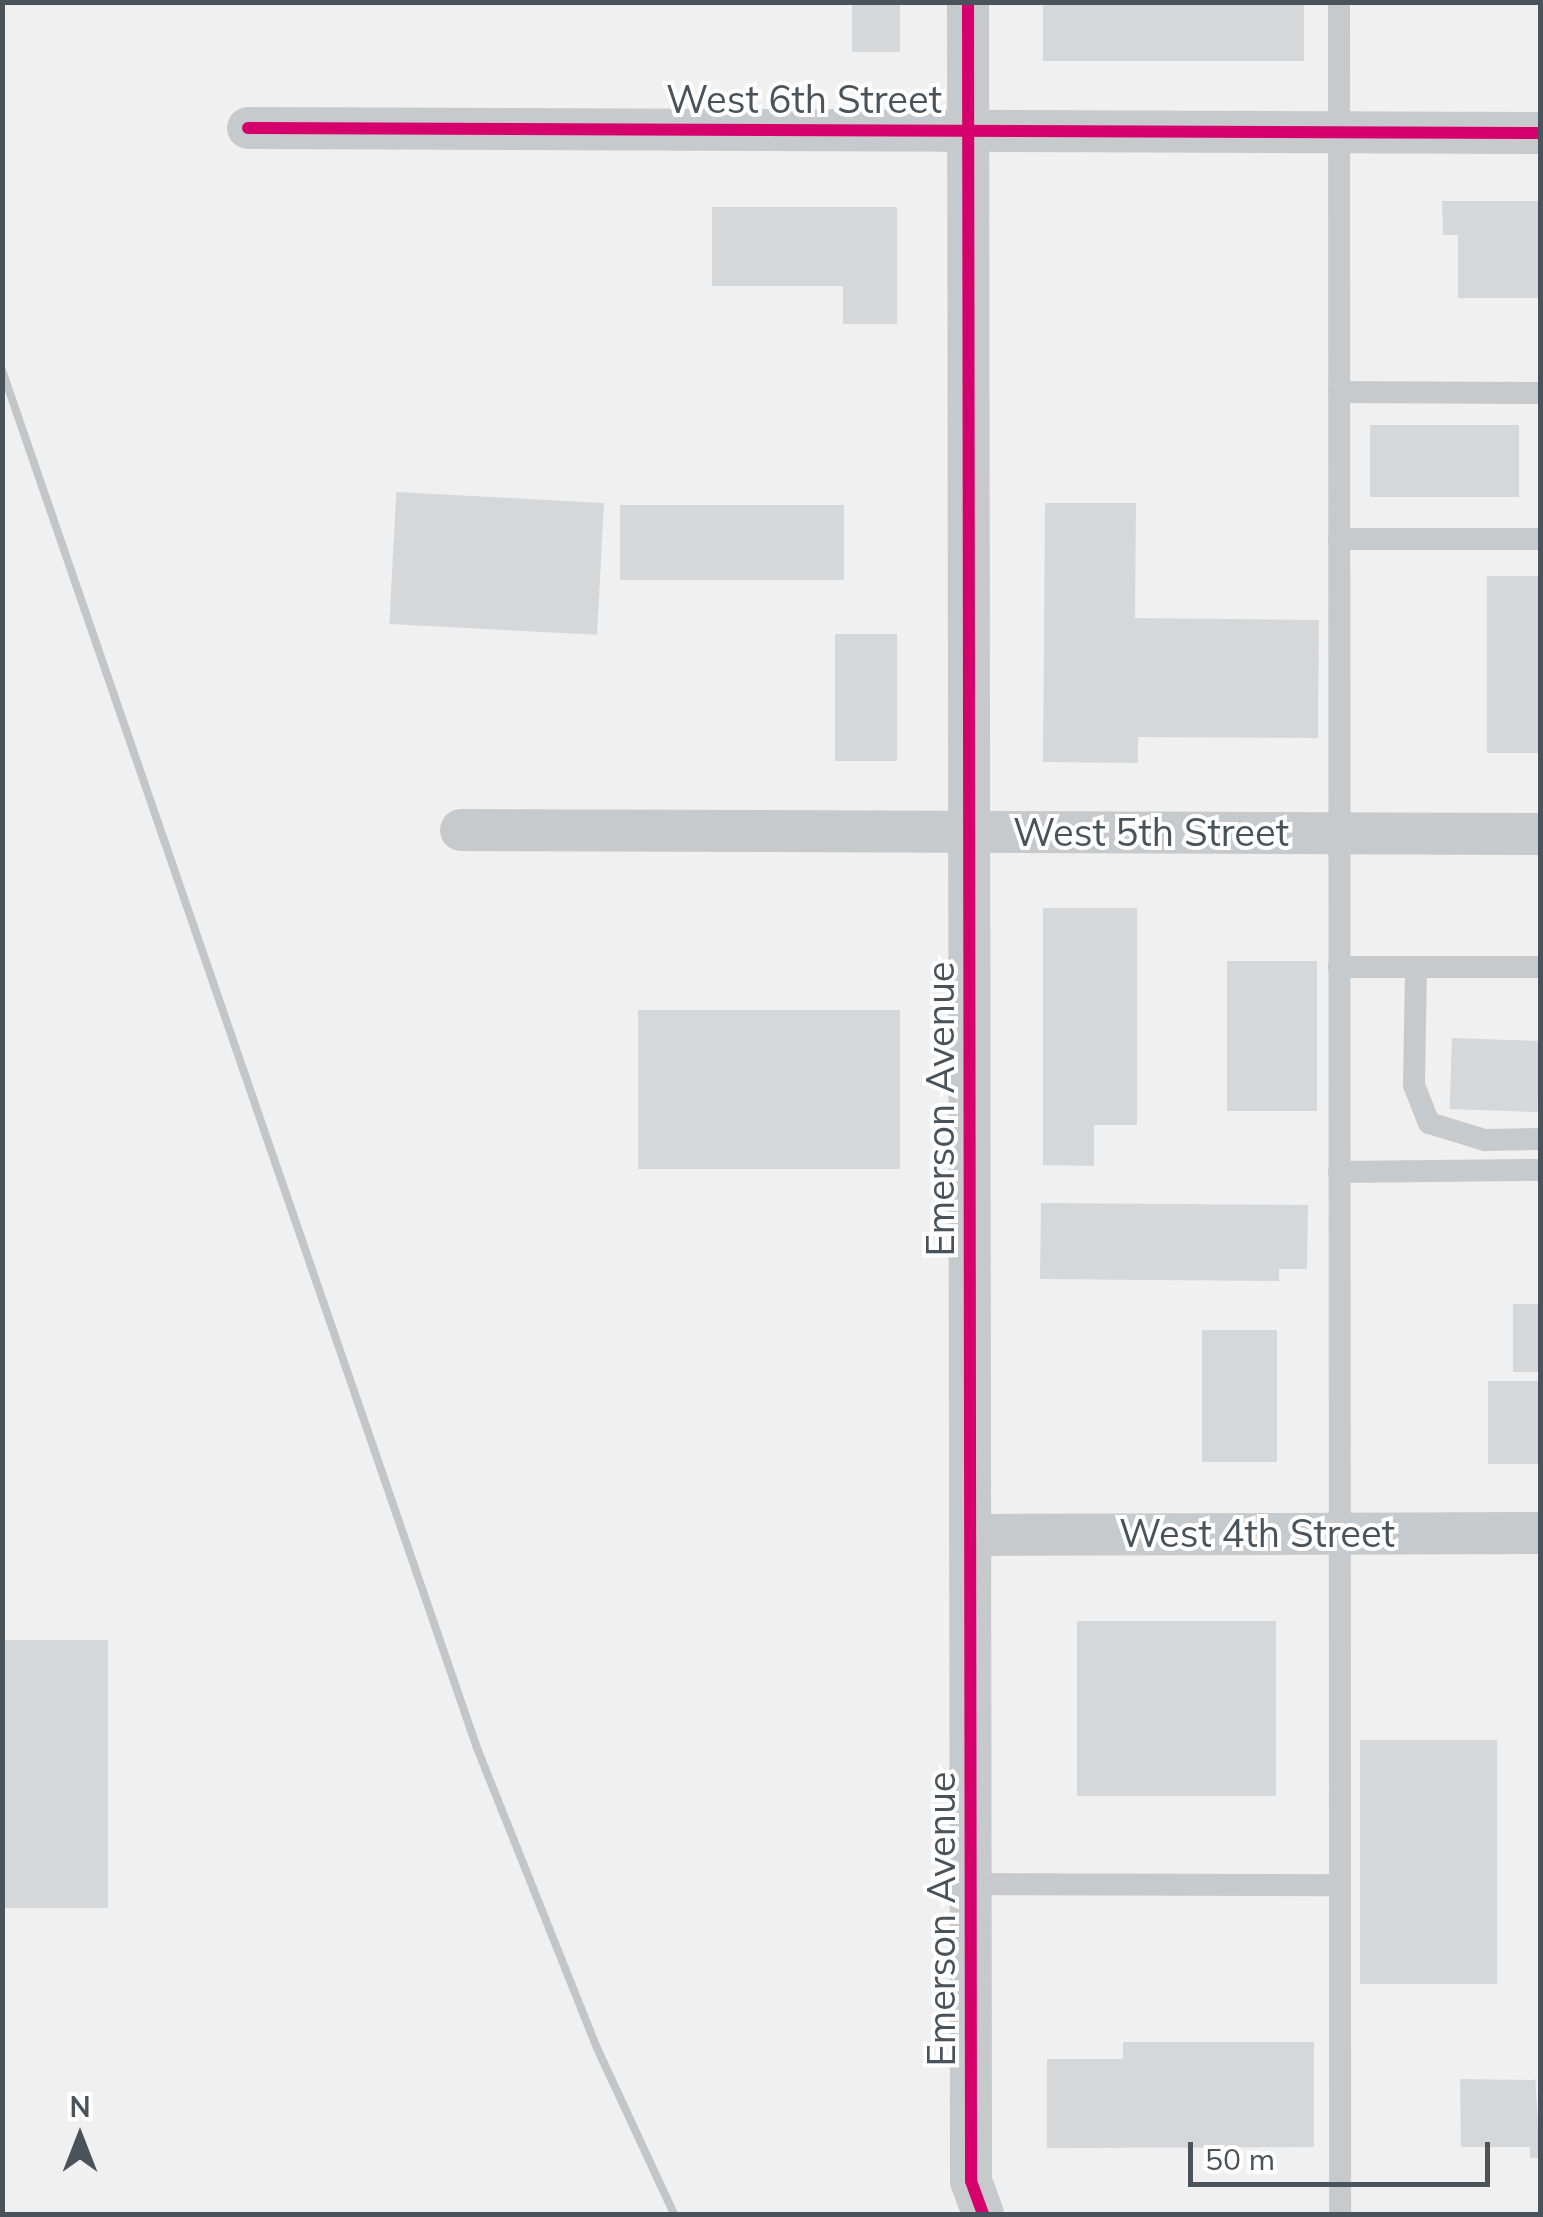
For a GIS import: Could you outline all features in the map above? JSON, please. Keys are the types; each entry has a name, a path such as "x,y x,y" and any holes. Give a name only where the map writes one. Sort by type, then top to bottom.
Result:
{"street":[{"name":"Emerson Avenue","path":"968,2 971,2181 982,2214"},
{"name":"West 6th Street","path":"248,128 1540,134"},
{"name":"West 5th Street","path":"461,830 1540,834"},
{"name":"West 4th Street","path":"973,1534 1540,1533"}],"lane":[{"path":"1340,2 1340,2214"},
{"path":"1340,392 1540,393"},
{"path":"1340,539 1540,539"},
{"path":"1340,967 1540,967"},
{"path":"1416,969 1414,1084 1429,1124 1485,1140 1540,1139"},
{"path":"1340,1172 1540,1170"},
{"path":"972,1884 1340,1886"}],"building":[{"path":"852,2 900,2 900,52 852,52"},
{"path":"1043,2 1304,2 1304,61 1043,61"},
{"path":"1442,201 1540,201 1540,298 1458,298 1458,235 1443,235"},
{"path":"712,207 897,207 897,324 843,324 843,286 712,286"},
{"path":"1370,425 1519,425 1519,497 1370,497"},
{"path":"396,492 604,503 597,635 389,624"},
{"path":"1045,503 1136,503 1135,618 1319,620 1318,738 1138,737 1138,763 1043,762"},
{"path":"620,505 844,505 844,580 620,580"},
{"path":"1487,576 1540,576 1540,753 1487,753"},
{"path":"835,634 897,634 897,761 835,761"},
{"path":"1043,908 1137,908 1137,1125 1094,1125 1094,1166 1043,1165"},
{"path":"1227,961 1317,961 1317,1111 1227,1111"},
{"path":"638,1010 900,1010 900,1169 638,1169"},
{"path":"1452,1038 1540,1041 1537,1112 1450,1109"},
{"path":"1041,1203 1308,1205 1307,1269 1279,1269 1279,1281 1040,1279"},
{"path":"1513,1304 1540,1304 1540,1372 1513,1372"},
{"path":"1202,1330 1277,1330 1277,1462 1202,1462"},
{"path":"1488,1381 1540,1381 1540,1464 1488,1464"},
{"path":"1077,1621 1276,1621 1276,1796 1077,1796"},
{"path":"2,1640 108,1640 108,1908 2,1908"},
{"path":"1360,1740 1497,1740 1497,1984 1360,1984"},
{"path":"1123,2042 1314,2042 1314,2147 1047,2148 1047,2059 1123,2059"},
{"path":"1535,2073 1540,2158 1530,2158 1530,2147 1461,2147 1460,2079 1535,2080"}],"railway":[{"path":"2,370 477,1748 597,2048 674,2214"}],"cycle path":[{"path":"968,2 971,2181 983,2214"},
{"path":"248,128 1540,133"}]}
